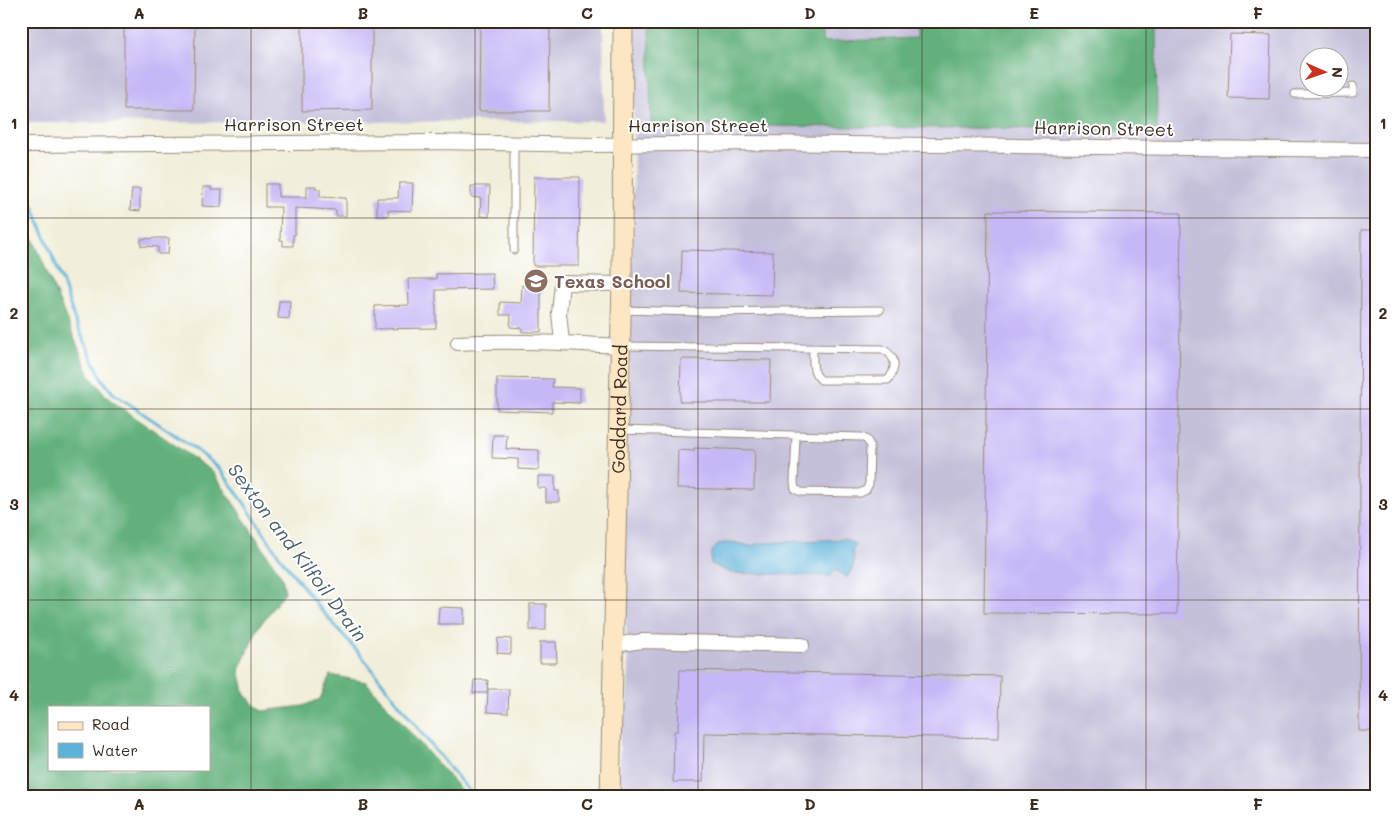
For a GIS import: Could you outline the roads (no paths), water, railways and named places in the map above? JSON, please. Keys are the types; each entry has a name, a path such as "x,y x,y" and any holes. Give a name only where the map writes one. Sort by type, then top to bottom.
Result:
{"main road":[{"name":"Goddard Road","path":"610,797 617,430 622,284 623,21"}],"street":[{"name":"Harrison Street","path":"21,145 202,143 754,143 1376,150"},
{"path":"562,342 559,313 562,283 622,284"},
{"path":"458,343 494,341 562,342 620,346"},
{"path":"613,645 643,641 802,646"}],"lane":[{"path":"1350,93 1352,93 1353,86"},
{"path":"1295,94 1300,93"},
{"path":"514,143 514,250"},
{"path":"621,310 698,312 880,310"},
{"path":"620,346 813,348 882,349 890,353 894,360 894,372 888,380 821,380 813,370 813,348"},
{"path":"617,430 862,437 870,445 869,484 866,490 860,493 801,492 796,489 794,482 796,436"}],"water":[{"path":"845,539 856,545 852,551 853,565 847,577 835,570 831,576 731,573 711,564 711,553 718,544 732,542 750,546 761,543"}],"waterway":[{"name":"Sexton and Kilfoil Drain","path":"21,175 63,283 75,321 102,379 113,393 194,448 219,468 280,557 474,797"}],"place":[{"name":"Texas School","path":"536,281"}]}
